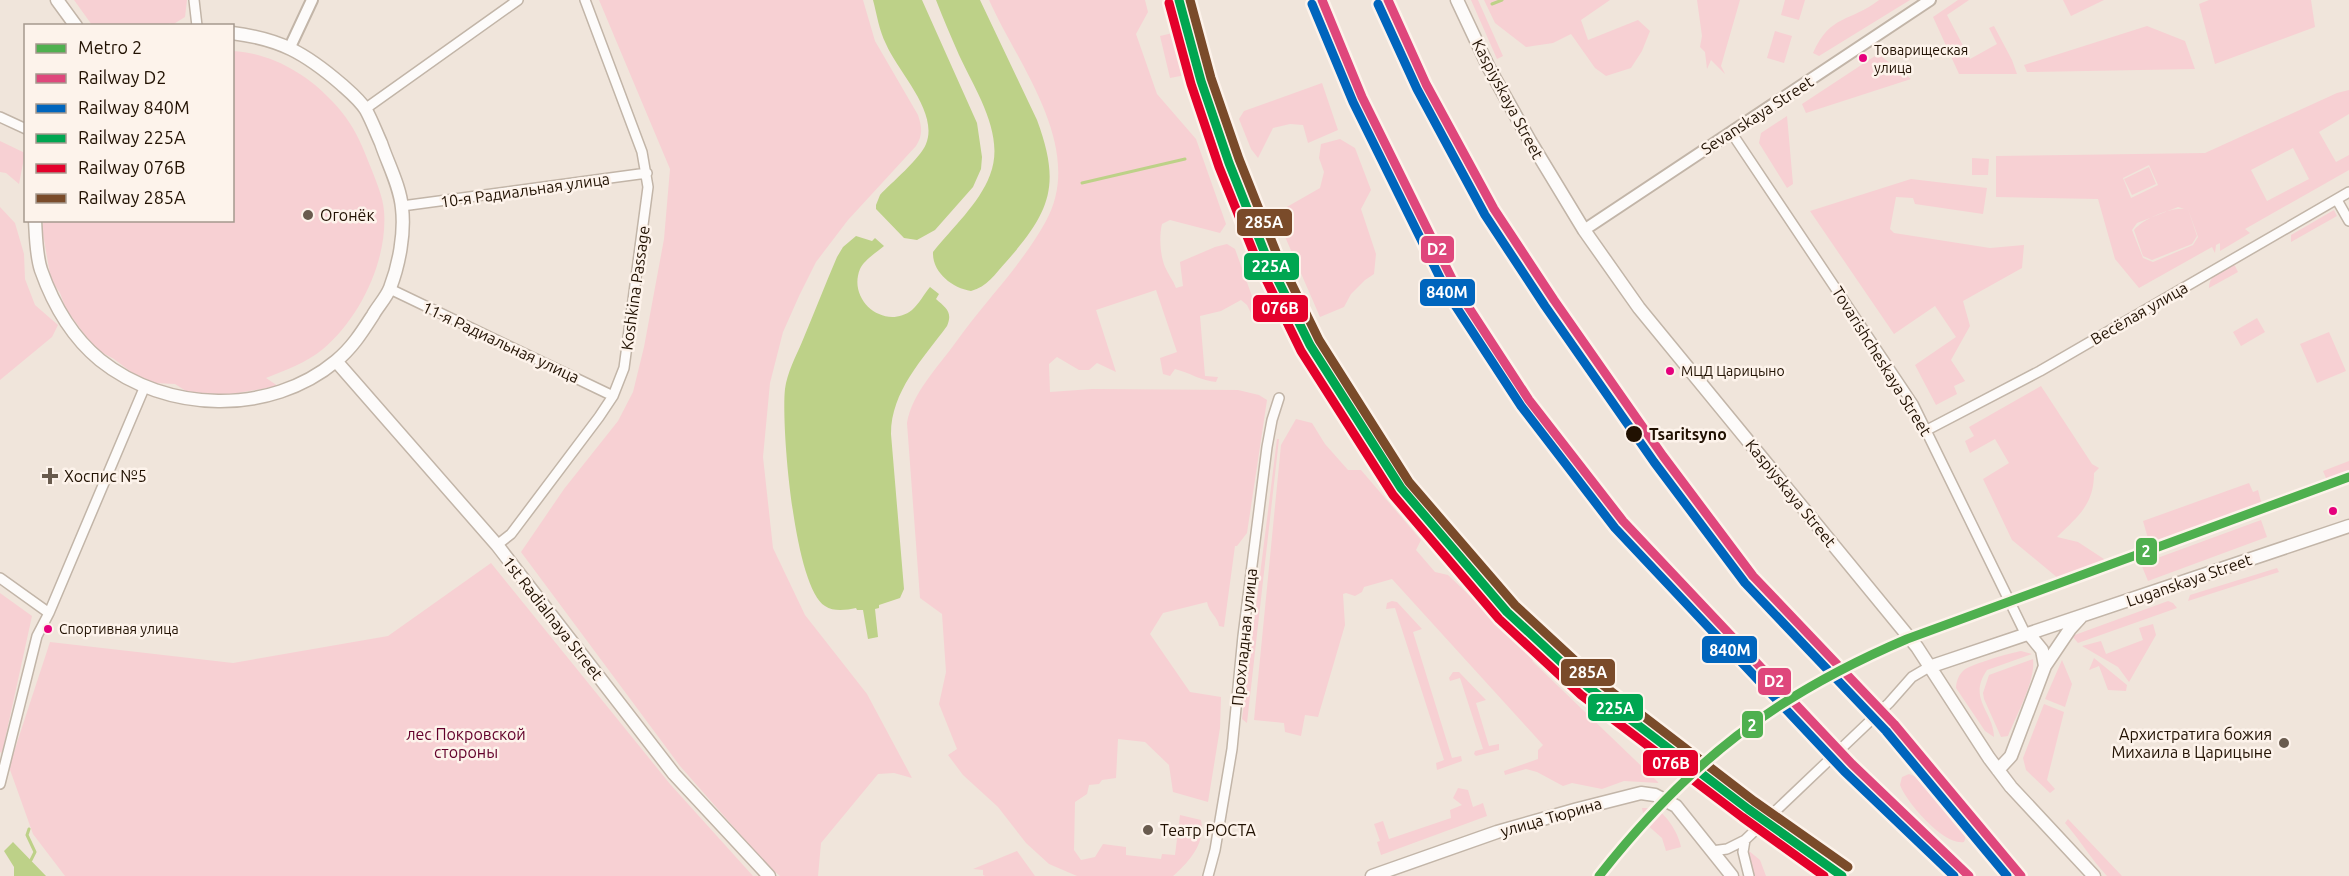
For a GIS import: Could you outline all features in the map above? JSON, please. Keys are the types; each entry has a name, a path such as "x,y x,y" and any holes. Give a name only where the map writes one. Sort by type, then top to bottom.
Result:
{"main road":[{"path":"57,0 75,24"},
{"name":"Kaspiyskaya Street","path":"1457,0 1508,104 1584,230 1639,308 1917,647 2011,787 2094,876"},
{"path":"35,222 40,268 54,301 70,329 118,373 145,386 200,400 235,402 268,395 296,385 336,361 356,342 390,289 402,230 402,206 379,139 365,109 357,99 325,70 290,47 262,38 234,33"},
{"name":"1st Radialnaya Street","path":"336,361 497,545 675,774 769,876"},
{"name":"Luganskaya Street","path":"1929,667 2349,526"},
{"path":"1998,770 2011,756 2045,666 2070,629 2082,616"},
{"path":"2027,634 2042,650 2045,666"},
{"name":"улица Тюрина","path":"1372,876 1497,832 1578,808 1641,794 1655,795 1676,806 1732,876"}],"street":[{"path":"194,0 197,24"},
{"path":"290,47 312,0"},
{"path":"365,109 518,0"},
{"name":"Koshkina Passage","path":"497,545 511,534 561,470 613,396 624,368 648,200 647,173 642,152 585,0"},
{"name":"Sevanskaya Street","path":"1584,230 1930,0"},
{"path":"0,117 24,128"},
{"name":"Tovarishcheskaya Street","path":"1731,132 1901,386 1927,430 2027,634"},
{"name":"10-я Радиальная улица","path":"402,206 647,173"},
{"name":"Весёлая улица","path":"1927,430 2040,371 2349,192"},
{"path":"2337,200 2349,221"},
{"name":"11-я Радиальная улица","path":"390,289 613,396"},
{"path":"0,784 37,636 49,613 145,386"},
{"name":"Прохладная улица","path":"1208,876 1215,850 1232,749 1243,636 1266,459 1272,420 1279,398"},
{"path":"0,578 49,613"},
{"path":"1712,851 1726,849 1745,840 1889,703 1912,677 1929,667"},
{"path":"1745,840 1743,852 1749,876"}],"green space":[{"path":"74,0 187,0 185,17 174,24 91,24"},
{"path":"599,0 863,0 875,41 918,115 920,123 921,135 916,146 848,220 816,262 783,332 770,383 763,457 773,548 805,615 867,694 912,778 894,773 878,774 821,843 818,876 780,876 768,866 680,766 521,552 564,489 618,421 633,392 644,347 664,239 670,169"},
{"path":"989,0 1145,0 1148,12 1136,34 1157,94 1196,139 1226,224 1220,233 1170,220 1162,224 1160,246 1165,267 1176,288 1183,286 1180,262 1227,244 1235,249 1257,310 1251,313 1241,300 1221,311 1200,316 1205,376 1218,377 1216,382 1175,369 1170,376 1163,374 1160,358 1177,352 1156,290 1096,310 1116,372 1097,363 1089,370 1079,370 1057,357 1049,364 1050,392 1092,389 1238,390 1259,395 1267,400 1247,533 1235,546 1224,627 1219,626 1207,602 1163,613 1150,634 1190,692 1221,697 1220,728 1208,802 1173,792 1169,765 1145,742 1118,739 1116,778 1089,785 1087,794 1075,802 1074,850 1081,860 1095,857 1103,844 1126,847 1126,855 1161,859 1162,854 1175,855 1180,815 1201,820 1199,844 1185,865 1173,876 1077,876 1049,864 1026,843 998,807 963,775 948,755 957,749 939,704 946,672 942,614 920,598 907,423 920,391 967,327 1015,268 1046,221 1056,193 1058,165 1053,136 1043,108"},
{"path":"1471,0 1478,0 1503,56 1497,59"},
{"path":"1484,0 1610,0 1581,20 1588,40 1638,20 1650,31 1642,51 1631,68 1606,76 1595,68 1571,34 1553,43 1526,47 1495,23"},
{"path":"1697,0 1740,0 1721,66 1725,74 1711,60 1707,69 1705,52 1700,47 1702,36"},
{"path":"1785,0 1805,0 1799,20 1781,15"},
{"path":"1879,0 1910,0 1819,56 1813,53 1820,40 1834,25"},
{"path":"1958,0 1969,0 1947,15 1970,59 1997,44 1989,28 1994,26 2017,74 1959,74 1933,17"},
{"path":"2063,0 2104,0 2071,16"},
{"path":"2209,0 2311,0 2315,27 2215,64 2199,4"},
{"path":"2147,26 2185,41 2195,69 2027,72 2024,65"},
{"path":"1181,31 1191,74 1170,78 1160,36"},
{"path":"1775,31 1792,36 1784,63 1767,58"},
{"name":"Огонёк","path":"234,51 261,56 300,74 322,91 339,109 351,124 359,140 381,195 384,211 381,249 369,287 360,305 336,336 310,358 266,378 278,386 221,396 186,391 175,384 155,383 135,375 114,359 95,349 66,309 60,293 51,280 42,228 44,222 234,222"},
{"path":"1878,54 1911,79 1806,113 1802,104"},
{"path":"1322,83 1338,130 1308,143 1303,125 1290,124 1273,128 1258,158 1251,149 1239,119 1244,111"},
{"path":"2349,90 2349,114 2319,132 2336,162 2349,155 2349,170 2245,229 2250,233 2220,251 2220,243 2216,245 2215,253 2212,247 2139,288 2115,259 2098,199 1996,197 1996,156 2205,153 2337,93","holes":["2293,148 2309,179 2267,201 2251,170","2149,165 2158,185 2131,198 2123,178","2188,209 2198,237 2193,245 2153,262 2143,258 2132,230 2137,223 2153,217 2134,230 2143,256 2152,260 2192,244 2197,236"]},
{"path":"1787,116 1793,184 1787,188 1759,143 1761,133"},
{"path":"1340,139 1355,148 1371,190 1361,209 1376,254 1374,274 1351,294 1344,307 1320,317 1276,216 1285,208 1320,188 1324,172 1319,158 1321,144"},
{"path":"0,141 24,153 24,158 19,184 6,173 0,172"},
{"path":"1972,158 1989,159 1988,175 1972,175"},
{"path":"2149,167 2156,184 2132,195 2124,179"},
{"path":"1911,179 1987,188 1983,214 1915,204 1913,198 1896,197 1890,229 1894,233 1990,248 2024,245 2022,268 1963,301 1970,326 1951,360 1965,381 1954,386 1957,394 1936,405 1915,365 1956,337 1935,306 1894,334 1810,211"},
{"path":"0,207 15,223 24,254 25,279 35,305 58,325 52,337 0,380"},
{"path":"2334,210 2337,216 2291,242 2291,235"},
{"path":"2234,264 2238,272 2209,288 2214,276"},
{"path":"2257,318 2265,332 2241,346 2233,332"},
{"path":"2329,332 2346,371 2317,383 2300,344"},
{"path":"2041,386 2092,464 2099,468 2094,473 2088,502 2072,523 2057,537 2078,542 2107,561 2059,579 2012,540 1983,479 2009,463 1995,439 1970,453 1965,441 1974,436 1969,427"},
{"path":"1296,419 1312,423 1325,444 1348,470 1361,470 1421,540 1416,550 1435,572 1448,575 1535,658 1532,661 1659,783 1624,781 1602,789 1572,783 1563,786 1537,772 1526,769 1505,775 1504,771 1538,759 1538,750 1543,745 1392,579 1364,587 1362,592 1355,596 1343,594 1345,625 1318,717 1305,715 1301,736 1285,732 1284,723 1254,720 1281,445"},
{"path":"1277,439 1279,439 1247,723 1242,719"},
{"path":"2349,461 2349,478 2329,485 2323,471"},
{"path":"2249,483 2253,492 2258,490 2263,509 2151,549 2143,521"},
{"path":"2261,520 2267,537 2148,581 2141,564"},
{"name":"лес Покровской стороны","path":"491,563 670,784 753,876 65,876 33,834 9,767 50,642 233,663 388,636"},
{"path":"2277,568 2279,572 2188,601 2190,595"},
{"path":"0,593 32,616 2,753 0,752"},
{"path":"2168,601 2177,608 2078,643 2072,636"},
{"path":"1397,602 1422,629 1413,632 1452,758 1461,756 1462,761 1437,770 1436,763 1444,760 1395,608 1386,609 1387,603"},
{"path":"2153,624 2156,635 2129,682 2118,667 2082,646 2101,641 2106,654 2143,640 2139,628"},
{"path":"2021,651 2032,654 1987,670 1982,680 1980,697 1993,728 1994,737 1985,731 1956,688 1957,681 1962,672 1968,668"},
{"path":"2094,658 2127,685 2126,691 2108,690 2099,666 2089,670"},
{"path":"2033,659 2033,668 2025,698 2008,736 2001,737 1984,699 1983,693 1989,675"},
{"path":"2062,660 2072,684 2065,707 2045,699"},
{"path":"1453,672 1459,672 1486,700 1476,703 1489,746 1499,744 1499,750 1476,756 1474,754 1475,751 1483,749 1460,678 1450,681 1449,678"},
{"path":"2044,704 2064,712 2047,780 2055,789 2050,793 2026,770 2023,758"},
{"path":"1909,774 1927,784 1956,813 1965,833 1964,842 1947,837 1918,812 1900,785 1902,777"},
{"path":"1458,788 1468,790 1473,807 1483,803 1487,816 1381,855 1377,842 1380,841 1374,824 1383,821 1389,839 1451,818 1450,810 1462,805 1453,798"},
{"path":"1642,808 1657,810 1669,821 1681,847 1666,851 1662,838 1645,823"},
{"path":"2068,819 2122,876 2107,876 2065,823"},
{"path":"1017,851 1035,876 985,876 983,870 973,869"},
{"path":"1749,851 1760,860 1766,876 1753,876 1748,861"}],"shaded area":[{"path":"873,0 922,0 977,123 982,157 981,169 973,187 935,230 917,240 904,238 876,209 880,195 923,150 929,132 922,106 884,39"},
{"path":"936,0 980,0 1037,120 1049,162 1050,180 1047,196 1042,212 1033,227 990,280 971,291 950,283 945,278 936,266 933,252 972,206 985,186 994,160 994,144 980,98"},
{"path":"856,236 872,241 875,238 884,246 862,266 857,281 864,302 871,309 880,315 901,316 915,308 930,287 939,294 936,299 949,314 947,326 902,390 892,418 891,434 904,589 900,598 879,605 879,608 875,609 878,637 868,639 863,610 856,608 836,610 825,606 814,593 805,569 792,504 784,408 785,389 790,371 828,278 843,247"},
{"path":"13,842 46,876 14,876 14,867 4,851"}],"waterway":[{"path":"1492,4 1502,0"},
{"path":"1082,183 1185,159"},
{"path":"29,829 27,835 35,852 31,860"}],"railway":[{"path":"1314,0 1354,101 1433,261 1523,405 1571,467 1668,583 1846,768 1958,876"}],"metro line":[{"name":"2","path":"1599,876 1666,799 1701,766 1736,736 1815,684 1907,639 2349,477"}],"rail line":[{"name":"225А","path":"1179,0 1201,81 1229,163 1266,256 1310,345 1401,488 1507,612 1588,687 1748,809 1842,876"},
{"name":"285А","path":"1190,0 1211,78 1239,159 1276,252 1319,340 1409,482 1515,605 1595,679 1754,801 1848,867"},
{"name":"D2","path":"1322,0 1362,97 1458,291 1529,400 1623,521 1852,764 1969,876"},
{"name":"D2","path":"1388,0 1426,84 1494,209 1554,300 1663,456 1753,576 1894,724 2021,876"},
{"name":"076В","path":"1169,3 1191,84 1219,167 1257,261 1301,351 1393,495 1499,619 1581,695 1824,876"},
{"name":"840М","path":"1312,4 1353,102 1449,296 1521,406 1615,528 1844,771 1954,876"},
{"name":"840М","path":"1378,4 1417,89 1485,215 1545,306 1654,462 1745,583 1886,731 2007,876"}],"place":[{"name":"Товарищеская улица","path":"1863,58"},
{"name":"Огонёк","path":"308,215"},
{"name":"МЦД Царицыно","path":"1670,371"},
{"name":"Tsaritsyno","path":"1634,434"},
{"name":"Хоспис №5","path":"50,476"},
{"name":"Спортивная улица","path":"48,629"},
{"name":"Архистратига божия Михаила в Царицыне","path":"2284,743"},
{"name":"Театр РОСТА","path":"1148,830"}]}
